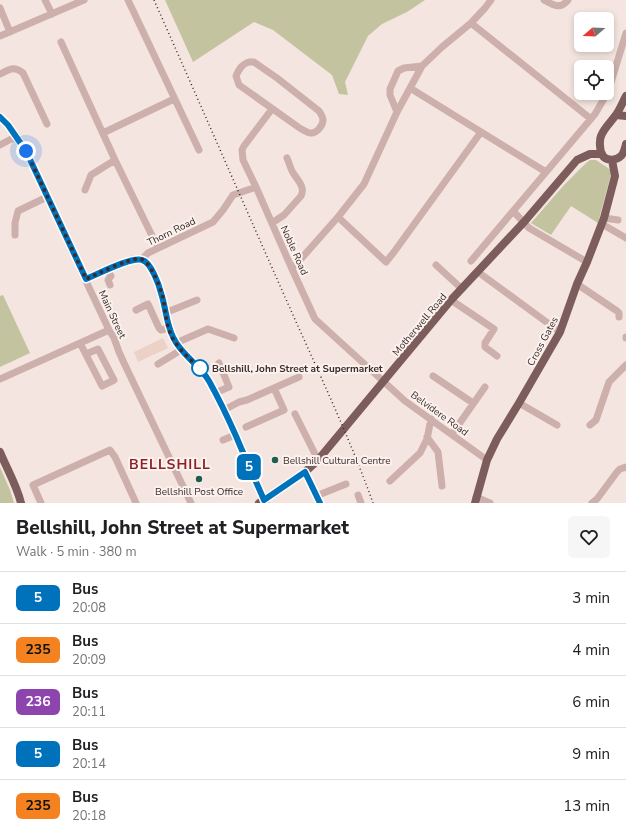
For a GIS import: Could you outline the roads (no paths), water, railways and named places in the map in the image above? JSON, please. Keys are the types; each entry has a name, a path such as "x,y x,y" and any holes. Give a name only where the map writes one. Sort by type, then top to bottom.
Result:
{"main road":[{"path":"626,96 616,115 607,125 600,137 600,146 602,154 606,159 612,160 618,158 622,154 626,144"},
{"path":"616,115 626,116"},
{"name":"Motherwell Road","path":"263,502 305,472 318,460 451,300 524,222 577,160 590,154 602,154"},
{"name":"Cross Gates","path":"476,500 487,460 497,439 560,332 577,284 603,221 615,176 612,160"},
{"path":"0,452 21,503"}],"street":[{"path":"46,0 52,14"},
{"path":"0,36 84,0"},
{"path":"128,0 199,150"},
{"path":"292,269 338,217 364,184 397,112 422,66 471,23 485,8 490,0"},
{"path":"544,0 557,6 565,4 568,0"},
{"path":"0,8 10,32"},
{"path":"471,23 591,119"},
{"path":"471,261 595,114 608,92 626,33"},
{"path":"61,42 158,248"},
{"path":"254,62 282,82 319,111 323,118 323,123 316,131 309,133 272,109 239,85 236,76 239,69 245,63 254,62"},
{"path":"397,112 390,95 390,89 398,71 404,68 422,66"},
{"path":"0,74 13,68 23,73 47,124"},
{"path":"410,88 546,172"},
{"path":"103,133 174,99"},
{"name":"Noble Road","path":"272,109 244,146 242,150 244,160 315,319 384,381"},
{"name":"Main Street","path":"0,117 17,136 26,151 114,338 121,358 191,503"},
{"path":"338,217 386,262 481,132"},
{"path":"0,145 17,136"},
{"path":"272,223 284,215 303,192 302,186 293,172 287,158"},
{"path":"86,190 91,175 116,160"},
{"name":"Thorn Road","path":"86,279 132,260 142,259 148,253 213,222 233,195 256,187"},
{"path":"15,235 15,223 18,212 47,197"},
{"path":"513,211 529,228 587,262"},
{"path":"603,221 618,220"},
{"path":"603,221 626,238"},
{"path":"142,259 147,263 158,283 162,294 169,328 173,338 181,350 199,368 215,392 235,435 251,479 263,502"},
{"path":"436,265 462,289"},
{"path":"107,270 111,276 108,280 110,285"},
{"path":"478,272 560,332"},
{"path":"577,284 617,311 619,313 619,317"},
{"path":"165,313 197,300"},
{"path":"451,300 494,329 485,344 485,347 497,356"},
{"path":"136,310 148,304 159,328 161,330 169,328"},
{"path":"176,343 208,329 234,338"},
{"path":"1,376 109,330"},
{"path":"80,343 102,386 114,380 98,349 86,354"},
{"path":"158,364 181,350"},
{"path":"215,392 229,387 218,363"},
{"path":"590,425 596,420 609,382 626,365"},
{"path":"433,376 474,404"},
{"path":"224,410 239,402 247,400 299,377"},
{"name":"Belvidere Road","path":"384,381 405,400 487,460"},
{"path":"452,434 485,387"},
{"path":"246,427 284,410 274,388"},
{"path":"519,403 557,425"},
{"path":"295,414 318,460"},
{"path":"390,481 420,453 428,437 431,419"},
{"path":"223,440 235,435"},
{"path":"428,437 438,452 442,486"},
{"path":"41,503 33,485 110,450 115,457 136,503"},
{"path":"592,503 597,499 617,472 626,467"},
{"path":"305,472 320,503"},
{"path":"316,496 346,484"},
{"path":"358,495 361,503"},
{"path":"476,500 490,503"}],"railway":[{"path":"154,0 331,399 373,503"}],"place":[{"name":"Bellshill, John Street at Supermarket","path":"200,368"},
{"name":"Bellshill Cultural Centre","path":"275,460"},
{"name":"Bellshill Post Office","path":"199,479"}],"district":[{"name":"BELLSHILL","path":"170,464"}]}
